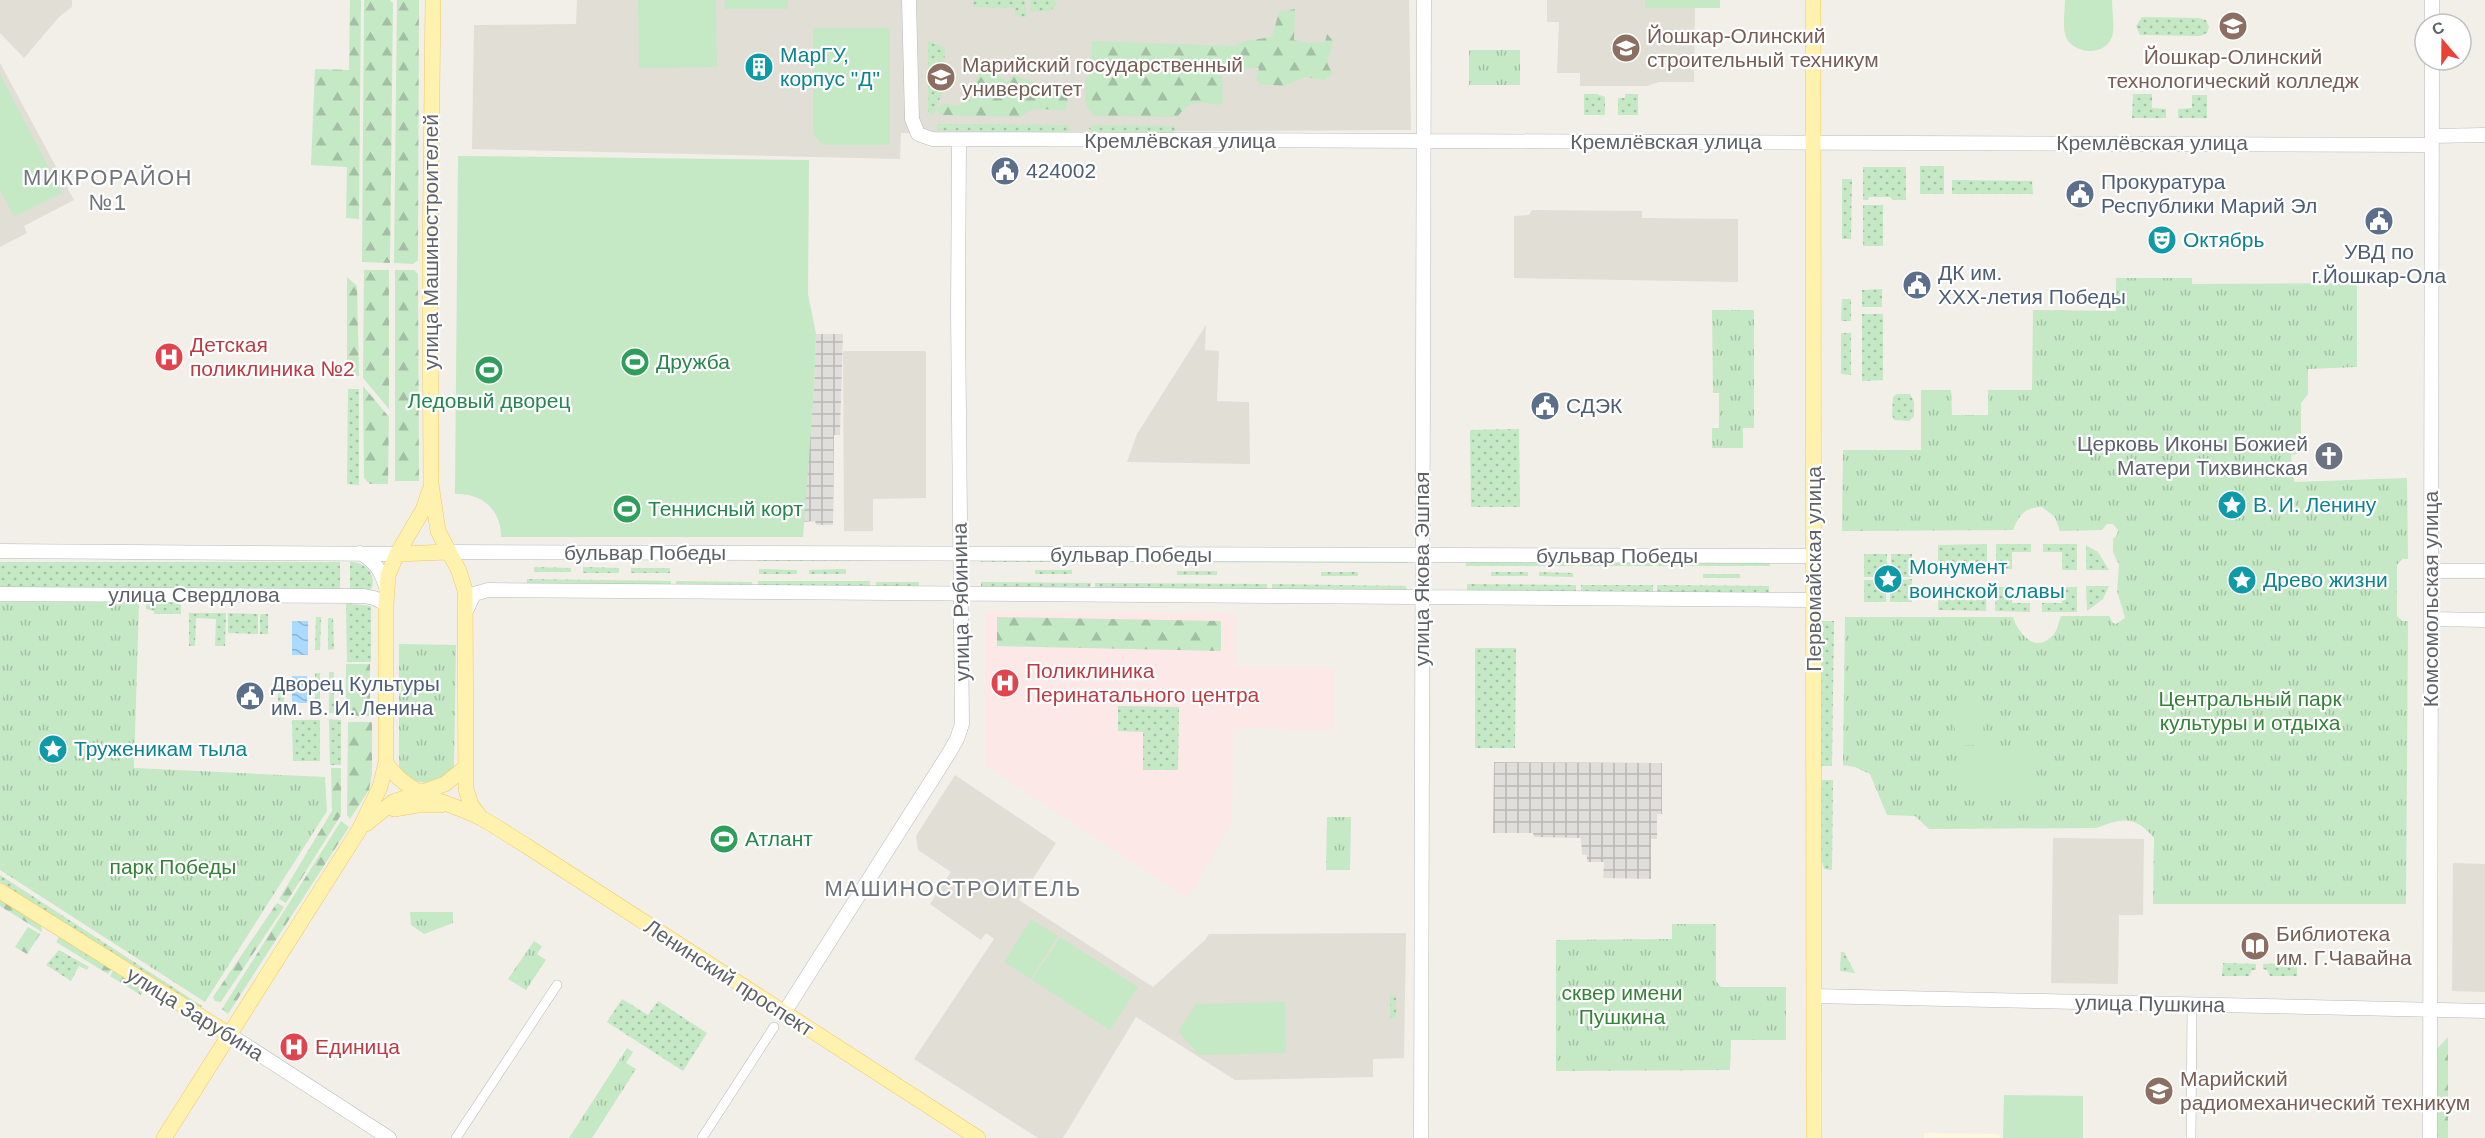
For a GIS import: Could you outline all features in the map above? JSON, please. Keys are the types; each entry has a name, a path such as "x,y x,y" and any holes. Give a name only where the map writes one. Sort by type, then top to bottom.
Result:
{"main road":[{"name":"улица Машиностроителей","path":"433,0 430,267 431,484 438,531 463,580 467,609 466,767"},
{"name":"Первомайская улица","path":"1813,0 1814,1138"},
{"name":"улица Машиностроителей","path":"386,763 386,588 388,575 397,554 423,510 431,484"},
{"path":"397,554 448,552"},
{"path":"164,1138 359,830 381,787 386,763"},
{"name":"Ленинский проспект","path":"386,763 399,781 419,792 481,818 978,1138"},
{"path":"359,830 393,802 445,784 466,767"},
{"path":"466,767 468,797 481,818"},
{"name":"Ленинский проспект","path":"379,813 411,805 453,806"},
{"name":"улица Зарубина","path":"0,891 230,1035"}],"street":[{"name":"Кремлёвская улица","path":"909,0 912,119 914,128 922,137 959,140 1813,143 2432,140 2485,135"},
{"name":"улица Якова Эшпая","path":"1421,1138 1424,0"},
{"name":"Комсомольская улица","path":"2430,1138 2432,72"},
{"name":"улица Рябинина","path":"783,1013 957,739 962,724 958,322 959,140"},
{"name":"улица Свердлова","path":"0,551 397,554"},
{"name":"бульвар Победы","path":"448,552 1814,556"},
{"path":"360,554 371,559 378,566 386,588"},
{"path":"2431,571 2485,571"},
{"name":"бульвар Победы","path":"467,609 474,594 488,590 1814,600"},
{"name":"улица Свердлова","path":"0,594 355,596 374,598 386,604"},
{"path":"2431,619 2485,620"},
{"path":"456,1138 557,985"},
{"name":"улица Пушкина","path":"1814,996 2485,1011"},
{"path":"2191,1138 2192,1005"},
{"path":"702,1138 774,1027"},
{"name":"улица Зарубина","path":"230,1035 389,1138"}],"shaded area":[{"path":"0,0 72,0 72,7 60,16 24,58 0,33"},
{"name":"Марийский государственный университет","path":"577,0 1409,0 1411,130 901,133 900,159 472,149 474,25 576,24"},
{"name":"Йошкар-Олинский строительный техникум","path":"1547,0 1720,0 1720,8 1695,8 1694,82 1659,82 1647,86 1580,86 1580,73 1557,73 1559,22 1547,22"},
{"path":"0,63 74,200 24,226 27,233 0,247"},
{"path":"1532,210 1642,211 1642,218 1738,219 1738,282 1514,278 1514,216 1529,215"},
{"path":"1206,325 1205,350 1219,351 1217,401 1249,402 1250,464 1127,462 1137,434"},
{"path":"816,334 843,334 840,435 834,435 833,525 816,525 815,521 803,522 814,390"},
{"path":"843,351 926,351 926,498 873,499 873,531 844,531"},
{"path":"986,611 1235,613 1235,667 1334,667 1333,730 1233,728 1232,822 1187,898 986,766"},
{"path":"1494,762 1662,763 1662,814 1657,814 1657,839 1651,839 1651,879 1603,878 1604,862 1587,862 1587,855 1582,855 1581,838 1534,837 1533,833 1493,833"},
{"path":"955,775 1056,843 1019,900 1153,987 1209,934 1406,933 1404,1058 1373,1059 1373,1077 1235,1080 1136,1017 1063,1138 1038,1138 914,1059 994,939 986,933 981,940 930,904 951,872 918,850 916,836"},
{"path":"2053,838 2144,839 2143,915 2119,915 2118,984 2051,983"},
{"path":"2453,863 2485,864 2485,992 2452,991"},
{"path":"1924,1133 1999,1134 2000,1138 1924,1138"}],"green space":[{"path":"350,0 361,0 359,219 346,218 347,167 311,165 315,69 349,70"},
{"path":"364,0 390,0 393,3 390,263 362,262"},
{"path":"397,0 419,0 418,260 413,264 394,263"},
{"path":"638,0 716,0 717,67 639,68"},
{"path":"725,0 788,0 788,9 724,9"},
{"path":"973,0 1025,0 1027,17 1015,16 1015,8 973,7"},
{"path":"1030,0 1055,0 1057,4 1050,11 1031,12"},
{"path":"1645,0 1720,0 1720,8 1645,8"},
{"path":"2065,0 2112,0 2112,37 2103,48 2082,50 2070,43 2064,29"},
{"path":"1295,9 1294,40 1306,43 1325,42 1327,34 1333,41 1327,63 1332,73 1324,80 1305,77 1283,86 1260,84 1256,80 1259,68 1222,70 1223,103 1219,105 1191,104 1177,117 1093,116 1085,104 1085,78 1090,75 1092,41 1233,46 1245,41 1272,37 1279,12"},
{"path":"2142,17 2199,18 2206,20 2209,27 2207,33 2200,36 2140,35 2136,26"},
{"path":"813,28 890,28 890,145 823,145 813,134"},
{"path":"928,40 945,48 943,89 934,115 928,113"},
{"path":"1469,50 1520,50 1520,85 1469,85"},
{"path":"983,65 994,66 1002,70 1000,76 1007,82 1014,75 1044,86 1060,87 1066,91 1068,102 1065,110 1036,110 1020,117 941,115 936,109 943,104 958,106 966,100"},
{"path":"0,74 62,193 14,217 0,190"},
{"path":"1584,94 1597,94 1605,97 1605,115 1584,115"},
{"path":"1625,94 1638,94 1638,115 1618,115 1618,98 1625,98"},
{"path":"2133,94 2152,94 2152,108 2166,109 2166,118 2132,118"},
{"path":"2192,95 2207,95 2207,118 2178,118 2178,109 2192,108"},
{"path":"938,124 1069,125 1070,130 1065,133 939,131 936,128"},
{"path":"1094,125 1174,126 1176,130 1173,133 1091,132 1089,128"},
{"name":"Дружба","path":"458,156 809,160 808,294 816,334 803,537 501,537 498,519 488,505 474,496 455,494"},
{"path":"1920,166 1944,166 1944,194 1920,194"},
{"path":"1863,167 1906,167 1906,200 1869,197 1868,200 1863,200"},
{"path":"1842,179 1852,179 1851,239 1842,239"},
{"path":"1952,180 2032,181 2033,194 1952,194"},
{"path":"1863,205 1883,205 1883,246 1863,246"},
{"path":"364,270 389,270 389,409 363,378"},
{"path":"395,270 414,270 418,274 419,481 395,481"},
{"path":"347,277 357,286 359,376 347,375"},
{"name":"Центральный парк культуры и отдыха","path":"2116,278 2192,278 2192,284 2357,283 2357,367 2308,369 2308,394 2301,403 2301,453 2291,455 2294,482 2407,478 2408,559 2402,559 2397,565 2397,616 2402,621 2408,621 2406,904 2153,904 2154,838 2141,825 2121,821 2096,828 1929,829 1915,816 1887,815 1870,774 1855,767 1843,765 1845,617 2013,617 2024,636 2035,643 2041,643 2054,634 2061,616 2109,616 2116,624 2125,618 2117,591 2119,565 2113,552 2113,539 2118,530 2113,524 2107,524 2102,530 2060,531 2055,517 2042,507 2031,508 2023,513 2013,530 1842,531 1843,450 1921,450 1921,390 1951,390 1952,415 1988,415 1988,390 2032,390 2033,310 2116,311"},
{"path":"1882,289 1882,307 1862,307 1862,290"},
{"path":"1842,299 1851,299 1851,321 1841,321"},
{"path":"1712,310 1754,310 1754,428 1743,428 1743,448 1712,448 1712,428 1719,428 1719,393 1713,393"},
{"path":"1862,314 1883,314 1883,380 1862,381"},
{"path":"1841,333 1851,333 1851,375 1841,374"},
{"path":"363,386 389,417 388,484 370,484 364,478"},
{"path":"348,389 359,389 359,485 347,484"},
{"path":"1897,394 1910,394 1914,402 1914,416 1909,421 1894,420 1893,397"},
{"path":"1519,429 1520,507 1471,507 1470,430"},
{"path":"1987,544 1987,570 1938,570 1938,545"},
{"path":"1996,544 2031,544 2031,552 2012,552 2012,569 1996,569"},
{"path":"2043,544 2077,544 2077,570 2062,570 2062,552 2043,552"},
{"path":"2086,545 2098,552 2109,570 2086,570"},
{"path":"1864,554 1887,554 1887,568 1878,568 1878,577 1864,577"},
{"path":"1891,554 1912,554 1912,577 1900,577 1899,568 1891,568"},
{"path":"757,555 871,555 871,561 757,561"},
{"path":"981,556 1090,557 1090,562 981,562"},
{"path":"1095,557 1408,558 1408,563 1095,562"},
{"path":"1466,558 1575,558 1575,566 1466,566"},
{"path":"1580,559 1653,559 1653,566 1580,566"},
{"path":"1657,559 1770,559 1770,566 1657,566"},
{"path":"0,562 340,562 340,590 0,589"},
{"path":"350,562 368,569 371,573 372,588 350,591"},
{"path":"534,567 571,568 571,572 534,572"},
{"path":"583,567 619,568 619,573 583,573"},
{"path":"631,568 670,568 670,573 631,573"},
{"path":"759,569 797,570 797,574 759,574"},
{"path":"846,569 846,574 809,574 809,570"},
{"path":"1035,570 1072,570 1072,574 1035,574"},
{"path":"1177,571 1217,571 1217,575 1177,575"},
{"path":"1321,572 1358,572 1358,576 1321,576"},
{"path":"1491,572 1528,572 1528,576 1491,576"},
{"path":"1539,572 1573,573 1573,577 1539,576"},
{"path":"1703,574 1740,574 1740,578 1703,578"},
{"path":"527,579 671,581 671,587 527,586"},
{"path":"1912,579 1912,602 1890,602 1890,589 1899,588 1899,580"},
{"path":"1864,580 1878,580 1878,589 1886,589 1886,602 1864,602"},
{"path":"676,581 752,582 751,589 676,588"},
{"path":"758,581 870,581 870,588 758,588"},
{"path":"876,582 919,582 919,588 876,588"},
{"path":"981,582 1091,583 1090,588 981,587"},
{"path":"1095,583 1267,584 1267,590 1095,588"},
{"path":"1272,584 1406,586 1407,591 1272,590"},
{"path":"1467,584 1576,585 1576,592 1467,591"},
{"path":"1581,585 1653,585 1653,592 1581,591"},
{"path":"1657,585 1769,586 1769,593 1657,592"},
{"path":"1939,585 1987,586 1986,611 1938,610"},
{"path":"2086,586 2109,586 2103,599 2087,611"},
{"path":"1996,587 2012,587 2012,603 2030,603 2030,612 1995,611"},
{"path":"2062,587 2077,587 2077,612 2042,612 2042,603 2062,603"},
{"name":"парк Победы","path":"0,602 139,602 134,768 325,777 327,811 205,1002 0,870"},
{"path":"146,602 181,603 181,614 154,614 154,611 146,609"},
{"path":"346,603 371,606 371,662 347,662"},
{"path":"189,613 226,613 225,646 215,646 216,619 196,618 195,646 189,646"},
{"path":"228,613 258,614 258,634 228,633"},
{"path":"260,614 268,614 268,634 260,634"},
{"path":"316,617 321,617 320,650 315,650"},
{"path":"997,617 1221,621 1221,651 997,646"},
{"path":"328,618 333,618 334,649 328,650"},
{"path":"1822,621 1834,621 1832,766 1821,766"},
{"path":"399,644 456,645 454,767 442,779 434,782 418,782 404,773 399,766"},
{"path":"1475,648 1516,648 1515,748 1475,748"},
{"path":"346,664 370,664 370,716 346,716"},
{"path":"329,672 334,672 334,713 329,713"},
{"path":"0,673 5,673 0,744"},
{"path":"315,673 320,673 320,708 315,708"},
{"path":"278,684 284,684 284,714 278,714"},
{"path":"1955,704 1984,704 1983,745 1955,745"},
{"path":"1118,706 1179,707 1178,770 1143,770 1143,732 1118,731"},
{"path":"329,719 341,720 341,765 330,765"},
{"path":"292,720 320,720 320,761 293,761"},
{"path":"348,722 372,722 372,773 369,790 350,819 347,815"},
{"path":"1959,749 2033,749 2033,800 1958,800"},
{"path":"331,768 341,768 341,815 286,903 279,899 332,811"},
{"path":"1822,780 1833,780 1832,870 1824,869 1820,852"},
{"path":"1327,817 1351,817 1350,870 1326,870"},
{"path":"341,821 349,827 228,1014 222,1009"},
{"path":"0,875 202,1006 199,1011 0,882"},
{"path":"0,899 41,925 42,932 0,906"},
{"path":"277,903 284,907 221,1002 215,1001 213,997"},
{"path":"410,912 453,912 453,923 424,934 411,925"},
{"path":"1031,919 1058,936 1031,979 1004,962"},
{"name":"сквер имени Пушкина","path":"1672,924 1716,924 1716,981 1721,987 1786,987 1786,1040 1731,1040 1730,1070 1556,1071 1556,940 1672,939"},
{"path":"28,927 40,934 27,954 15,947"},
{"path":"60,936 112,968 108,974 56,942"},
{"path":"1060,937 1138,987 1110,1030 1032,980"},
{"path":"534,941 542,946 537,954 546,960 526,990 508,979"},
{"path":"59,950 89,967 87,970 79,966 71,981 46,965"},
{"path":"1841,952 1844,952 1855,973 1840,971"},
{"path":"2223,963 2256,964 2256,970 2252,970 2249,976 2222,976"},
{"path":"2297,963 2297,976 2270,976 2267,970 2263,969 2263,964"},
{"path":"114,969 145,988 141,995 110,976"},
{"path":"1390,995 1396,995 1396,1018 1390,1018"},
{"path":"622,999 648,1015 658,1001 707,1033 683,1071 607,1022"},
{"path":"1285,1002 1286,1053 1199,1055 1178,1031 1196,1004"},
{"path":"2448,1037 2448,1138 2437,1138 2436,1050"},
{"path":"627,1048 633,1052 626,1063 636,1069 592,1138 569,1138"},
{"path":"2004,1095 2083,1096 2083,1138 2003,1138"}],"water":[{"path":"292,621 308,621 308,655 292,655"},
{"path":"292,676 307,676 307,703 292,703"}],"place":[{"name":"Йошкар-Олинский технологический колледж","path":"2233,26"},
{"name":"Йошкар-Олинский строительный техникум","path":"1626,48"},
{"name":"МарГУ, корпус \"Д\"","path":"759,67"},
{"name":"Марийский государственный университет","path":"941,77"},
{"name":"424002","path":"1005,171"},
{"name":"Прокуратура Республики Марий Эл","path":"2080,194"},
{"name":"УВД по г.Йошкар-Ола","path":"2379,221"},
{"name":"Октябрь","path":"2162,240"},
{"name":"ДК им. ХХХ-летия Победы","path":"1917,285"},
{"name":"Детская поликлиника №2","path":"169,357"},
{"name":"Дружба","path":"635,362"},
{"name":"Ледовый дворец","path":"489,370"},
{"name":"СДЭК","path":"1545,406"},
{"name":"Церковь Иконы Божией Матери Тихвинская","path":"2329,456"},
{"name":"В. И. Ленину","path":"2232,505"},
{"name":"Теннисный корт","path":"627,509"},
{"name":"Монумент воинской славы","path":"1888,579"},
{"name":"Древо жизни","path":"2242,580"},
{"name":"Поликлиника Перинатального центра","path":"1005,683"},
{"name":"Дворец Культуры им. В. И. Ленина","path":"250,696"},
{"name":"Труженикам тыла","path":"53,749"},
{"name":"Атлант","path":"724,839"},
{"name":"Библиотека им. Г.Чавайна","path":"2255,946"},
{"name":"Единица","path":"294,1047"},
{"name":"Марийский радиомеханический техникум","path":"2159,1091"}],"district":[{"name":"МИКРОРАЙОН №1","path":"108,190"},
{"name":"МАШИНОСТРОИТЕЛЬ","path":"953,888"}]}
